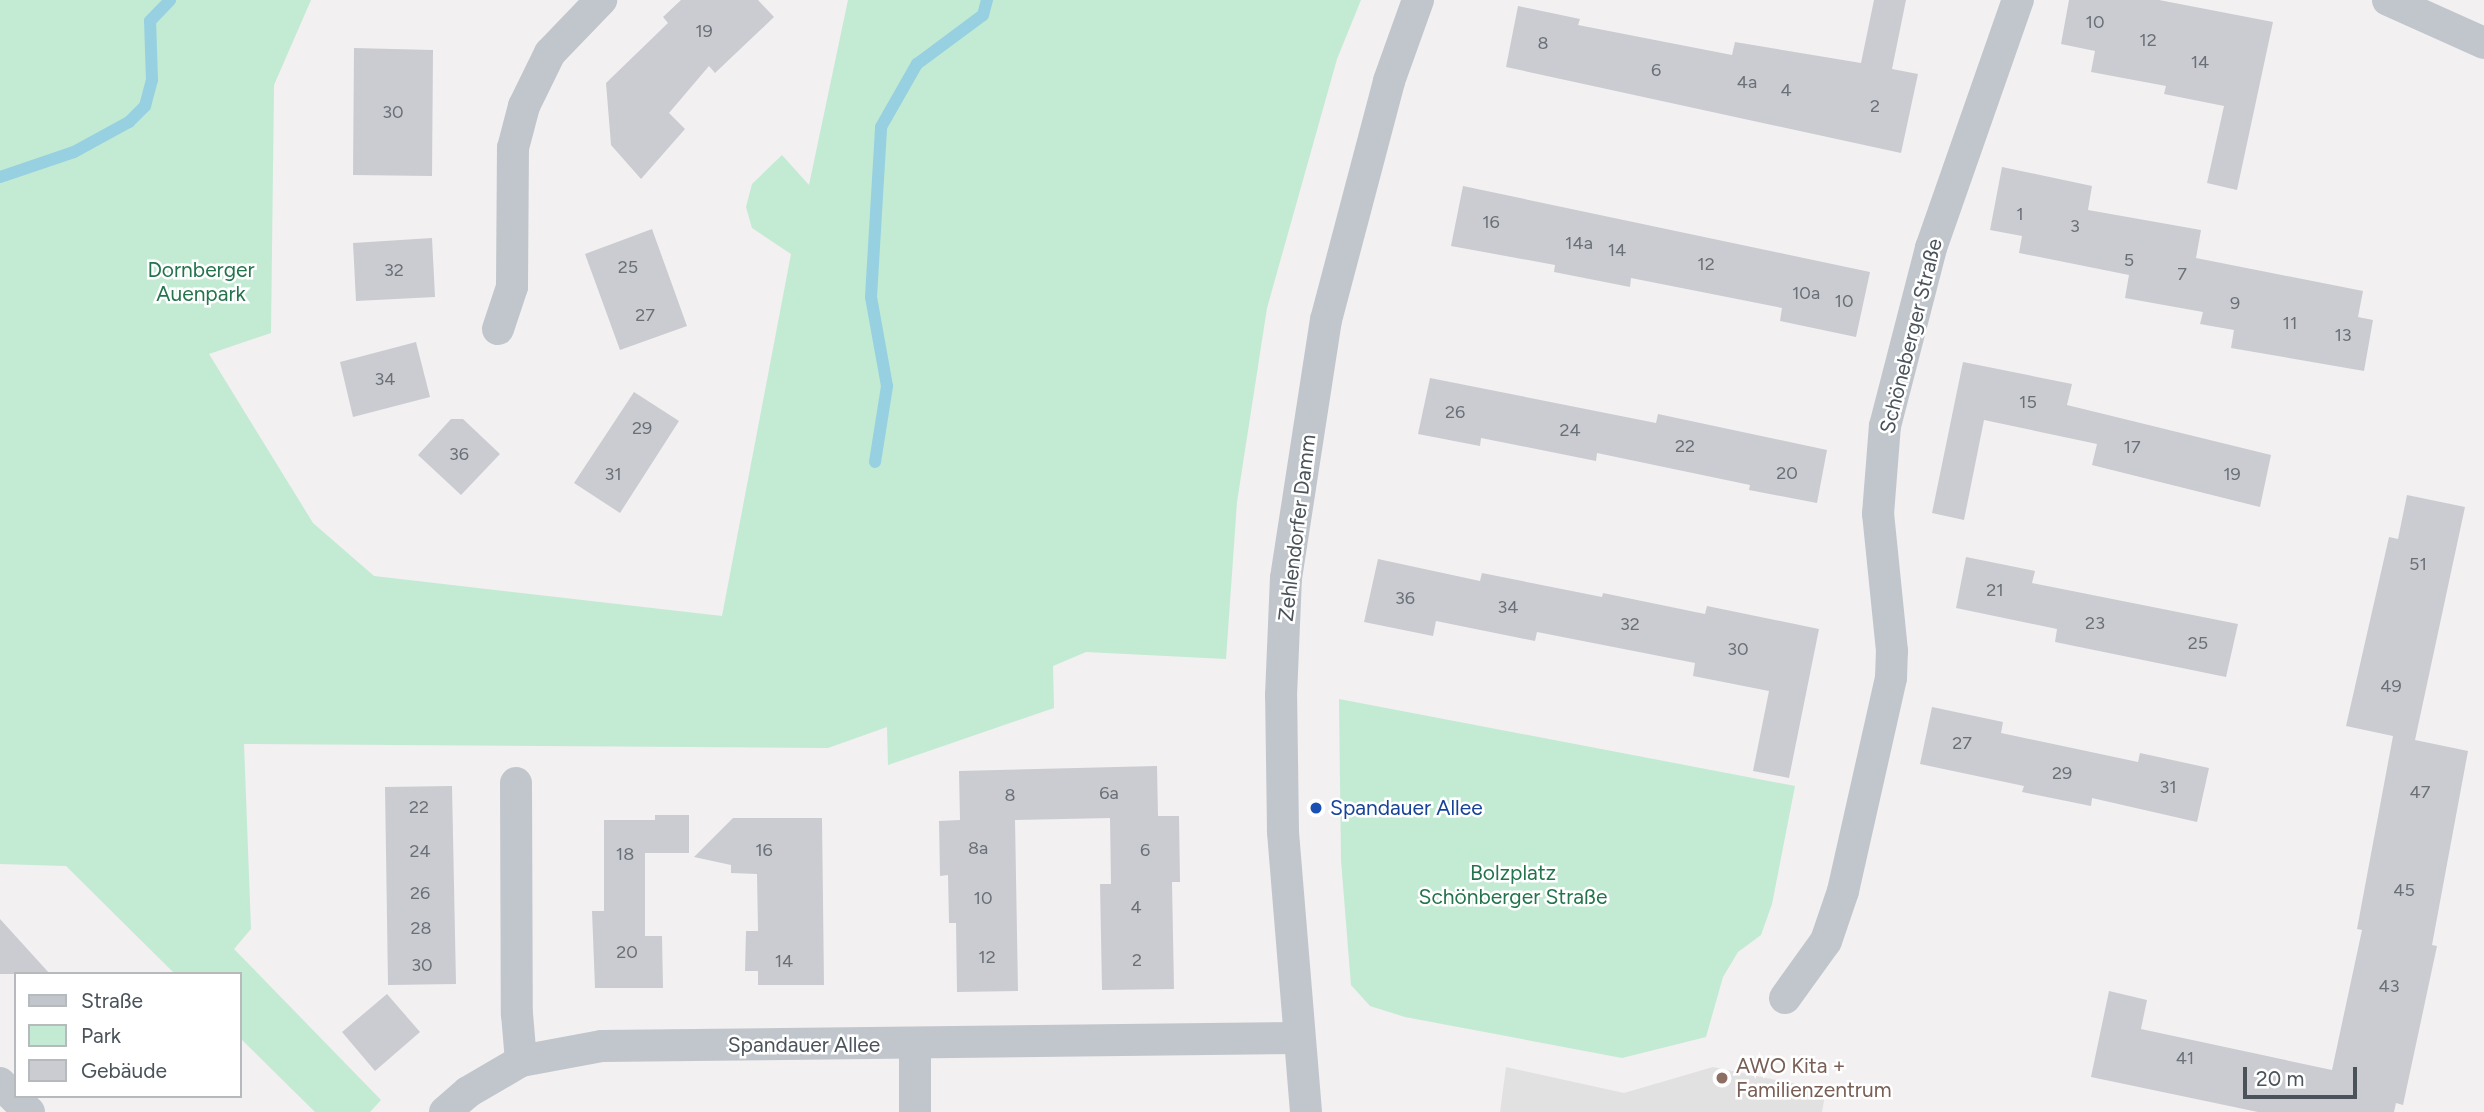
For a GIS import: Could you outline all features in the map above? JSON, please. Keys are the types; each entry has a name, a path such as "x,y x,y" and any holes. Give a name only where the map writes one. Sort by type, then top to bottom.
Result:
{"street":[{"path":"498,329 512,287 513,148 524,106 551,52 601,0"},
{"name":"Zehlendorfer Damm","path":"1306,1112 1283,831 1281,696 1286,578 1326,320 1389,81 1418,0"},
{"name":"Schöneberger Straße","path":"1784,998 1826,941 1843,891 1891,678 1892,651 1878,514 1885,426 1931,248 2018,0"},
{"path":"2388,0 2484,43"},
{"path":"516,783 517,1014 522,1061"},
{"name":"Spandauer Allee","path":"445,1112 468,1091 522,1061 602,1046 1298,1038"},
{"path":"915,1044 915,1112"},
{"path":"0,1083 14,1097"},
{"path":"15,1098 29,1112"}],"shaded area":[{"name":"AWO Kita + Familienzentrum","path":"1506,1067 1624,1093 1713,1067 1826,1090 1822,1112 1500,1112"}],"green space":[{"name":"Dornberger Auenpark","path":"0,0 311,0 274,85 271,333 209,354 313,523 374,576 722,616 791,254 752,228 746,207 752,184 782,155 809,185 848,0 1361,0 1337,59 1267,308 1237,502 1226,659 1086,652 1053,666 1054,708 888,765 887,727 828,748 244,744 251,929 234,949 381,1100 370,1112 315,1112 242,1040 242,972 173,972 66,866 0,864"},
{"name":"Bolzplatz Schönberger Straße","path":"1339,699 1795,786 1772,904 1761,935 1738,952 1723,977 1706,1037 1622,1058 1405,1017 1370,1006 1351,985 1341,860"}],"building":[{"path":"681,0 758,0 774,17 715,73 709,66 669,113 685,129 641,179 611,145 606,83 668,23 663,17"},
{"path":"1874,0 1906,0 1892,69 1918,74 1901,153 1506,67 1518,6 1580,19 1578,25 1732,55 1735,42 1861,63"},
{"path":"2069,0 2159,0 2273,22 2237,190 2207,183 2224,106 2164,94 2166,86 2091,72 2095,51 2061,44"},
{"path":"354,48 433,50 432,176 353,175"},
{"path":"2002,167 2092,186 2088,210 2201,230 2196,258 2363,291 2358,317 2373,320 2364,371 2231,348 2234,330 2200,324 2203,312 2125,298 2129,275 2019,253 2022,236 1990,230"},
{"path":"1463,186 1870,272 1856,337 1780,321 1782,308 1631,278 1630,287 1554,272 1555,265 1451,246"},
{"path":"652,229 687,326 620,350 585,254"},
{"path":"432,238 435,297 356,301 353,243"},
{"path":"416,342 430,397 353,417 340,362"},
{"path":"1963,362 2072,384 2067,405 2271,455 2260,507 2092,465 2097,444 1984,420 1964,520 1932,513"},
{"path":"1430,378 1656,423 1658,414 1827,450 1817,503 1749,490 1750,485 1597,453 1596,461 1481,438 1480,446 1418,434"},
{"path":"634,392 679,421 620,513 574,483"},
{"path":"451,419 463,419 500,454 461,495 418,455"},
{"path":"2407,495 2465,507 2415,740 2468,751 2432,945 2437,946 2403,1105 2396,1103 2394,1112 2258,1112 2091,1077 2109,991 2147,1000 2141,1029 2332,1070 2362,930 2357,929 2393,736 2346,726 2389,537 2398,539"},
{"path":"1966,557 2035,571 2032,583 2238,624 2226,677 2055,642 2057,629 1956,608"},
{"path":"1378,559 1480,581 1482,573 1602,597 1603,593 1705,614 1707,606 1819,629 1789,778 1753,771 1769,691 1693,676 1695,663 1537,632 1535,641 1436,621 1433,636 1364,622"},
{"path":"1932,707 2003,722 2001,733 2138,762 2140,753 2209,768 2197,822 2092,798 2091,806 2022,792 2024,786 1920,764"},
{"path":"1157,766 1158,816 1179,816 1180,882 1172,882 1174,989 1102,990 1100,884 1111,884 1110,818 1015,820 1018,991 957,992 956,923 949,923 948,875 940,876 939,821 960,820 959,771"},
{"path":"452,786 456,984 388,985 385,787"},
{"path":"655,815 689,815 689,853 645,853 645,936 662,936 663,988 595,988 592,911 604,911 604,820 655,820"},
{"path":"733,818 822,818 824,985 758,985 758,971 745,971 746,931 758,931 757,874 731,873 731,865 694,857"},
{"path":"0,919 48,972 0,974"},
{"path":"387,994 420,1032 375,1071 342,1032"}],"waterway":[{"path":"0,177 74,152 129,122 145,106 152,80 150,21 170,0"},
{"path":"875,462 887,386 871,297 881,127 917,64 983,15 987,0"}],"place":[{"name":"Spandauer Allee","path":"1316,808"},
{"name":"AWO Kita + Familienzentrum","path":"1722,1078"}]}
